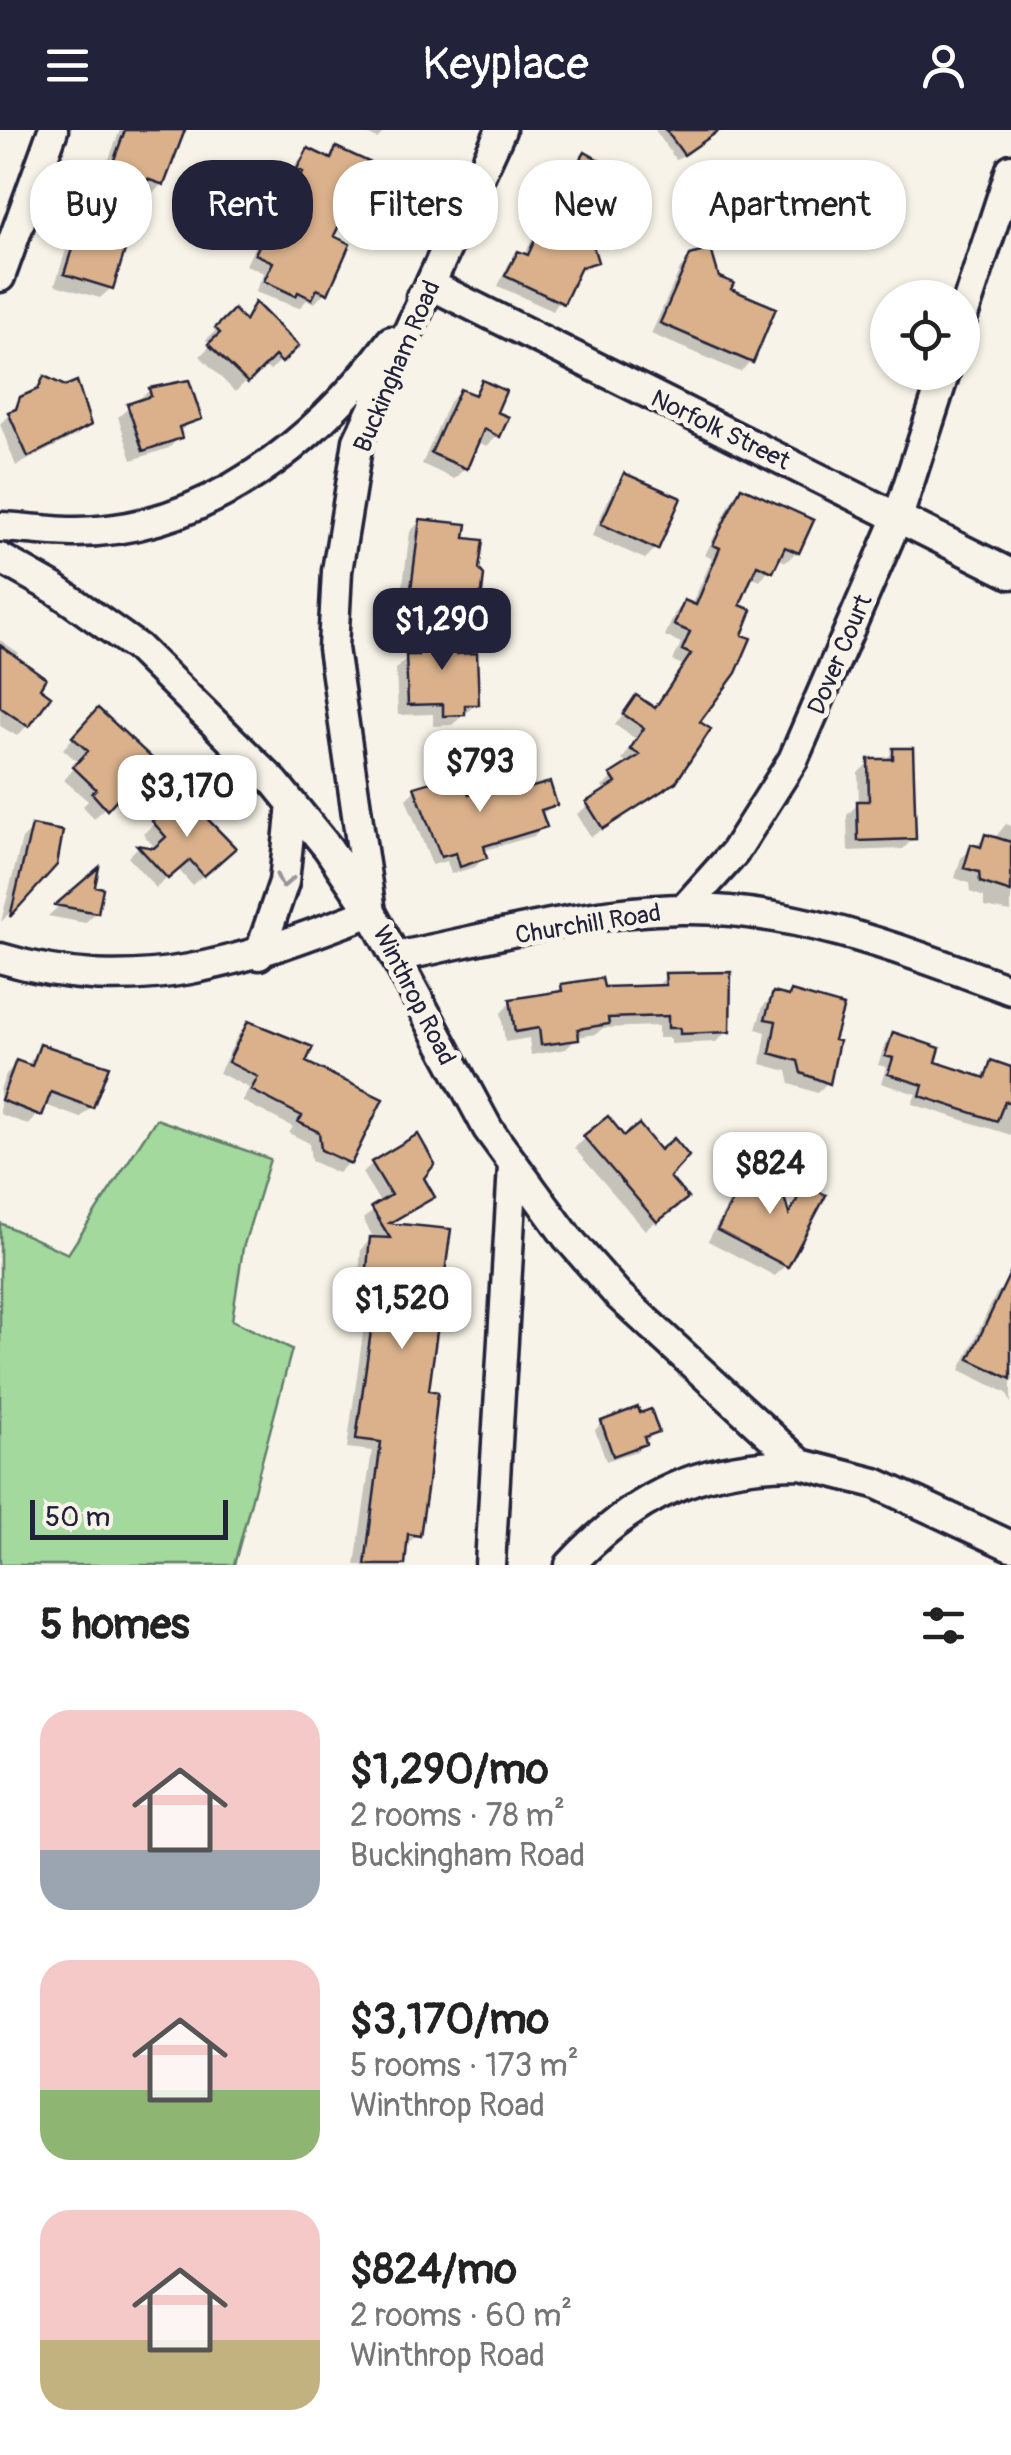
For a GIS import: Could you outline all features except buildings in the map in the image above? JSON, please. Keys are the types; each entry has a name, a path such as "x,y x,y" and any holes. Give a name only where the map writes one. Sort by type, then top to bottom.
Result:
{"street":[{"path":"0,277 52,130"},
{"name":"Buckingham Road","path":"371,912 333,648 337,571 358,441 501,130"},
{"path":"975,280 1011,169"},
{"path":"0,526 77,532 120,528 190,508 246,480 328,416 363,379 431,285"},
{"name":"Norfolk Street","path":"431,285 1011,574"},
{"name":"Dover Court","path":"684,909 734,853 793,760 898,518 939,390"},
{"name":"Winthrop Road","path":"0,558 54,589 138,648 292,804 371,912 449,1062 513,1166 618,1295 801,1464"},
{"path":"259,955 284,882 292,804"},
{"name":"Churchill Road","path":"396,956 623,912 684,909 753,913 816,926 1011,990"},
{"path":"0,958 75,974 134,977 186,973 259,955 371,912"},
{"path":"490,1565 513,1166"},
{"name":"Winthrop Road","path":"570,1565 603,1531 639,1504 680,1483 754,1464 801,1464 875,1483 1011,1546"}],"green space":[{"path":"156,1119 270,1159 243,1248 232,1320 292,1349 234,1565 0,1565 0,1223 68,1254"}]}
